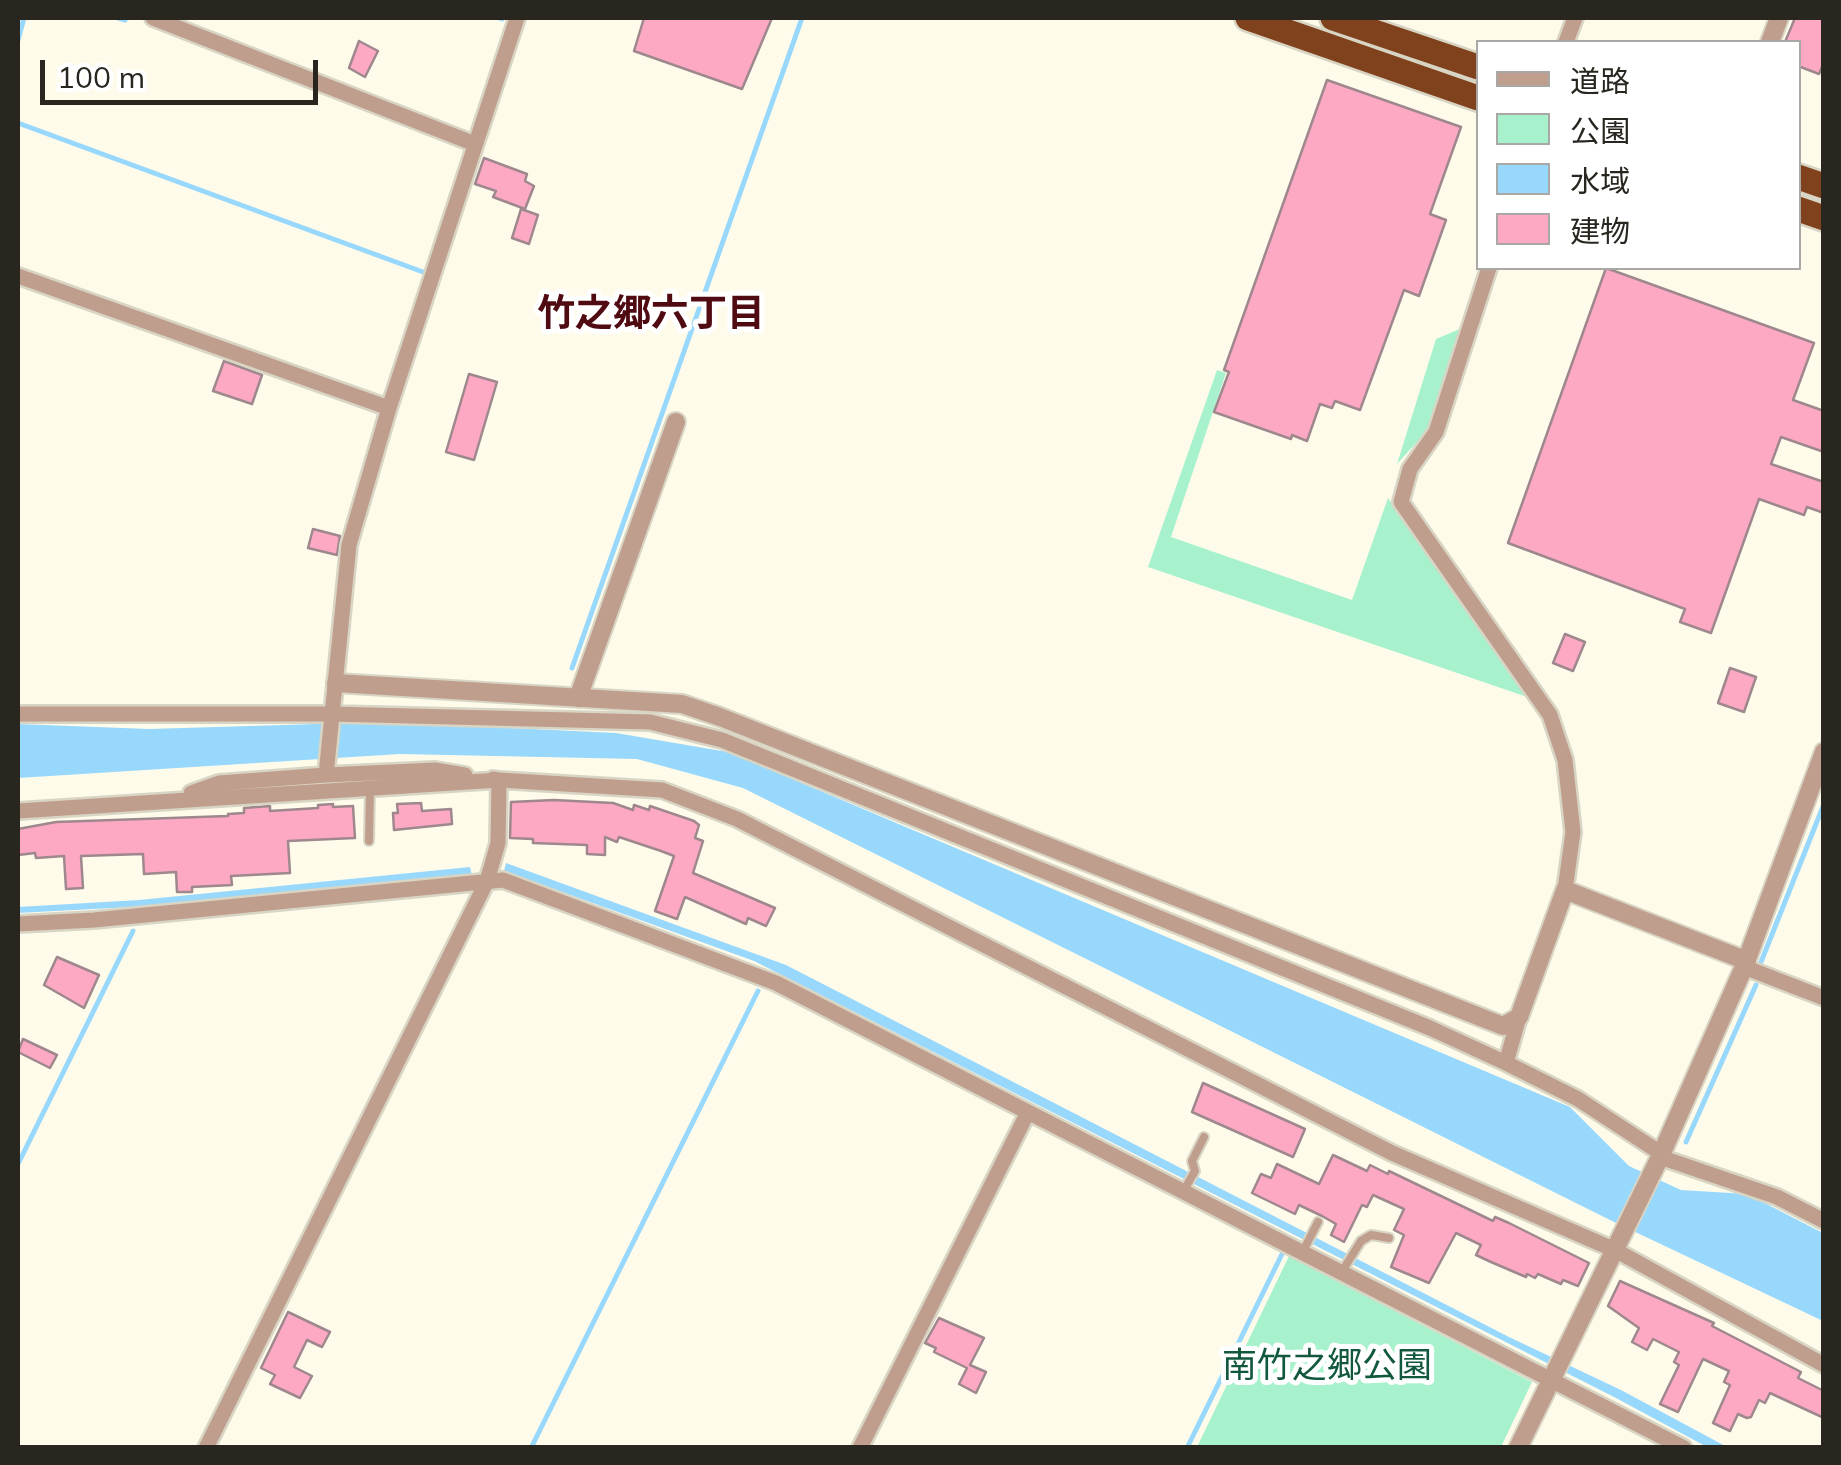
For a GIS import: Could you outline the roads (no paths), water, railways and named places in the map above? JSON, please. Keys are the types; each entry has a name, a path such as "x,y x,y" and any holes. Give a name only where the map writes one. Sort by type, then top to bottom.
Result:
{"highway":[{"path":"1248,18 1476,97"},
{"path":"1334,18 1476,66"}],"street":[{"path":"153,18 475,144"},
{"path":"326,770 349,546 389,408 517,18"},
{"path":"1489,270 1436,432 1410,469 1401,502 1550,715 1565,760 1573,832 1565,890 1506,1063"},
{"path":"18,276 389,408"},
{"path":"578,698 676,422"},
{"path":"336,683 682,704 1490,1022 1503,1026 1519,1017"},
{"path":"18,714 332,714 650,722 722,740 1430,1028 1578,1099 1659,1160 1776,1197 1824,1221"},
{"path":"1518,1448 1659,1160 1745,964 1824,752"},
{"path":"173,800 219,783 326,770 434,770 499,780 662,790 698,802 1077,990 1392,1153 1619,1242 1824,1365"},
{"path":"18,811 499,780"},
{"path":"206,1448 486,881 498,843 499,780"},
{"path":"18,924 173,913 504,880 776,982 1553,1377 1684,1448"},
{"path":"1565,890 1824,998"},
{"path":"860,1448 1028,1112"}],"lane":[{"path":"369,841 370,787"},
{"path":"1184,1189 1194,1171 1192,1160 1204,1138"},
{"path":"1304,1250 1318,1222"},
{"path":"1343,1271 1351,1253 1371,1235 1388,1238"}],"water":[{"path":"385,722 616,733 728,752 1570,1107 1629,1166 1681,1190 1747,1194 1823,1233 1823,1321 1610,1220 743,788 637,759 400,754 18,778 18,724 149,729"},
{"path":"506,863 786,965 1727,1447 1707,1447 754,961 504,871"},
{"path":"470,867 472,875 132,907 18,913 18,907 139,900"}],"waterway":[{"path":"18,40 24,18"},
{"path":"118,18 125,20"},
{"path":"572,668 802,18"},
{"path":"18,123 423,272"},
{"path":"1761,962 1824,804"},
{"path":"18,1164 133,931"},
{"path":"1686,1142 1756,985"},
{"path":"531,1448 758,991"},
{"path":"1187,1448 1283,1252"}],"district":[{"name":"竹之郷六丁目","path":"651,315"}],"park label":[{"name":"南竹之郷公園","path":"1327,1366"}]}
